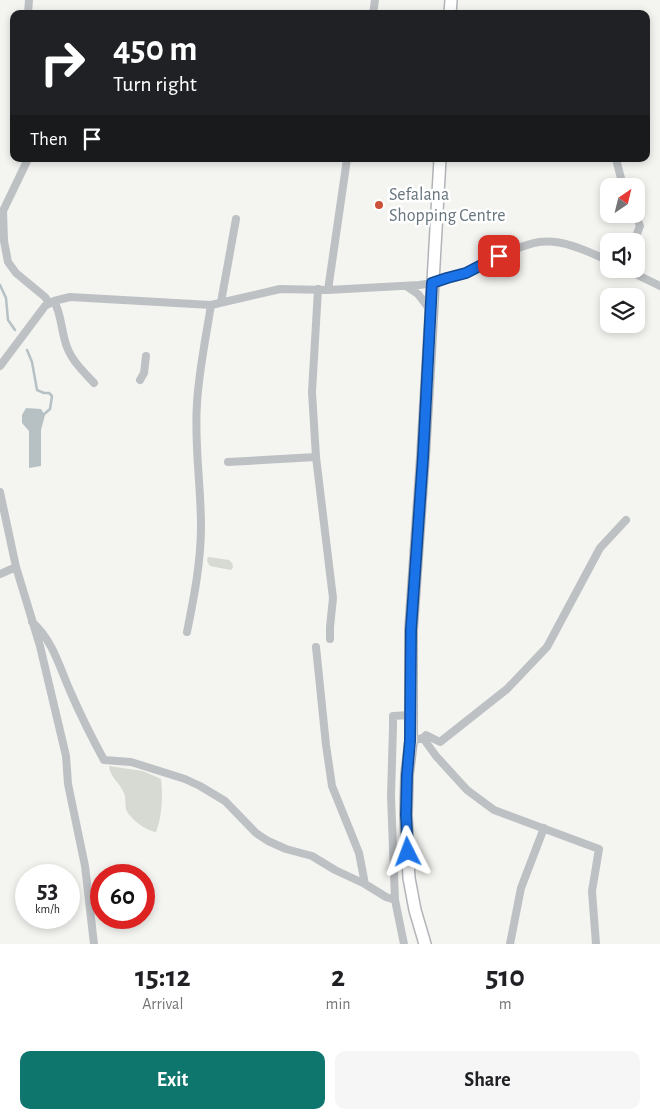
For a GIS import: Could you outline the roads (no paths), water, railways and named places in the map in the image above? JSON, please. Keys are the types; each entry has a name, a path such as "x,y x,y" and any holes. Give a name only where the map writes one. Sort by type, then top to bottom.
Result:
{"main road":[{"path":"424,944 409,878 406,815 411,714 411,630 440,162"}],"street":[{"path":"27,162 3,211 4,241 8,262 16,273 58,308 69,351 94,383"},
{"path":"328,290 347,162"},
{"path":"617,162 621,178"},
{"path":"221,302 236,219"},
{"path":"0,366 36,316 52,302 70,297 211,305 280,289 328,290 432,283 466,273 499,256 538,242 579,248 600,257"},
{"path":"644,278 660,286"},
{"path":"406,286 418,294 431,311"},
{"path":"318,289 312,392 316,457 333,598 330,639"},
{"path":"187,632 197,586 201,528 197,464 197,405 211,305"},
{"path":"140,380 144,373 146,356"},
{"path":"228,462 316,457"},
{"path":"0,492 16,567 40,646 66,756 68,784 85,866 94,944"},
{"path":"410,741 423,738 426,735 440,742 445,739 507,688 528,668 547,647 600,548 626,520"},
{"path":"0,574 16,567"},
{"path":"32,622 49,640 72,695 104,760 131,762 185,779 200,786 225,800 256,834 286,849 312,856 335,870 395,900"},
{"path":"316,647 332,786 359,853 365,884"},
{"path":"404,944 395,900 391,796 393,716 411,714"},
{"path":"423,738 436,756 467,790 494,810 599,849 592,891 596,944"},
{"path":"510,944 521,888 544,828"}],"waterway":[{"path":"0,285 6,298 8,320 15,330"},
{"path":"27,350 32,362 37,390 49,393 52,396 50,409 42,416"}],"place":[{"name":"Sefalana Shopping Centre","path":"379,205"}]}
